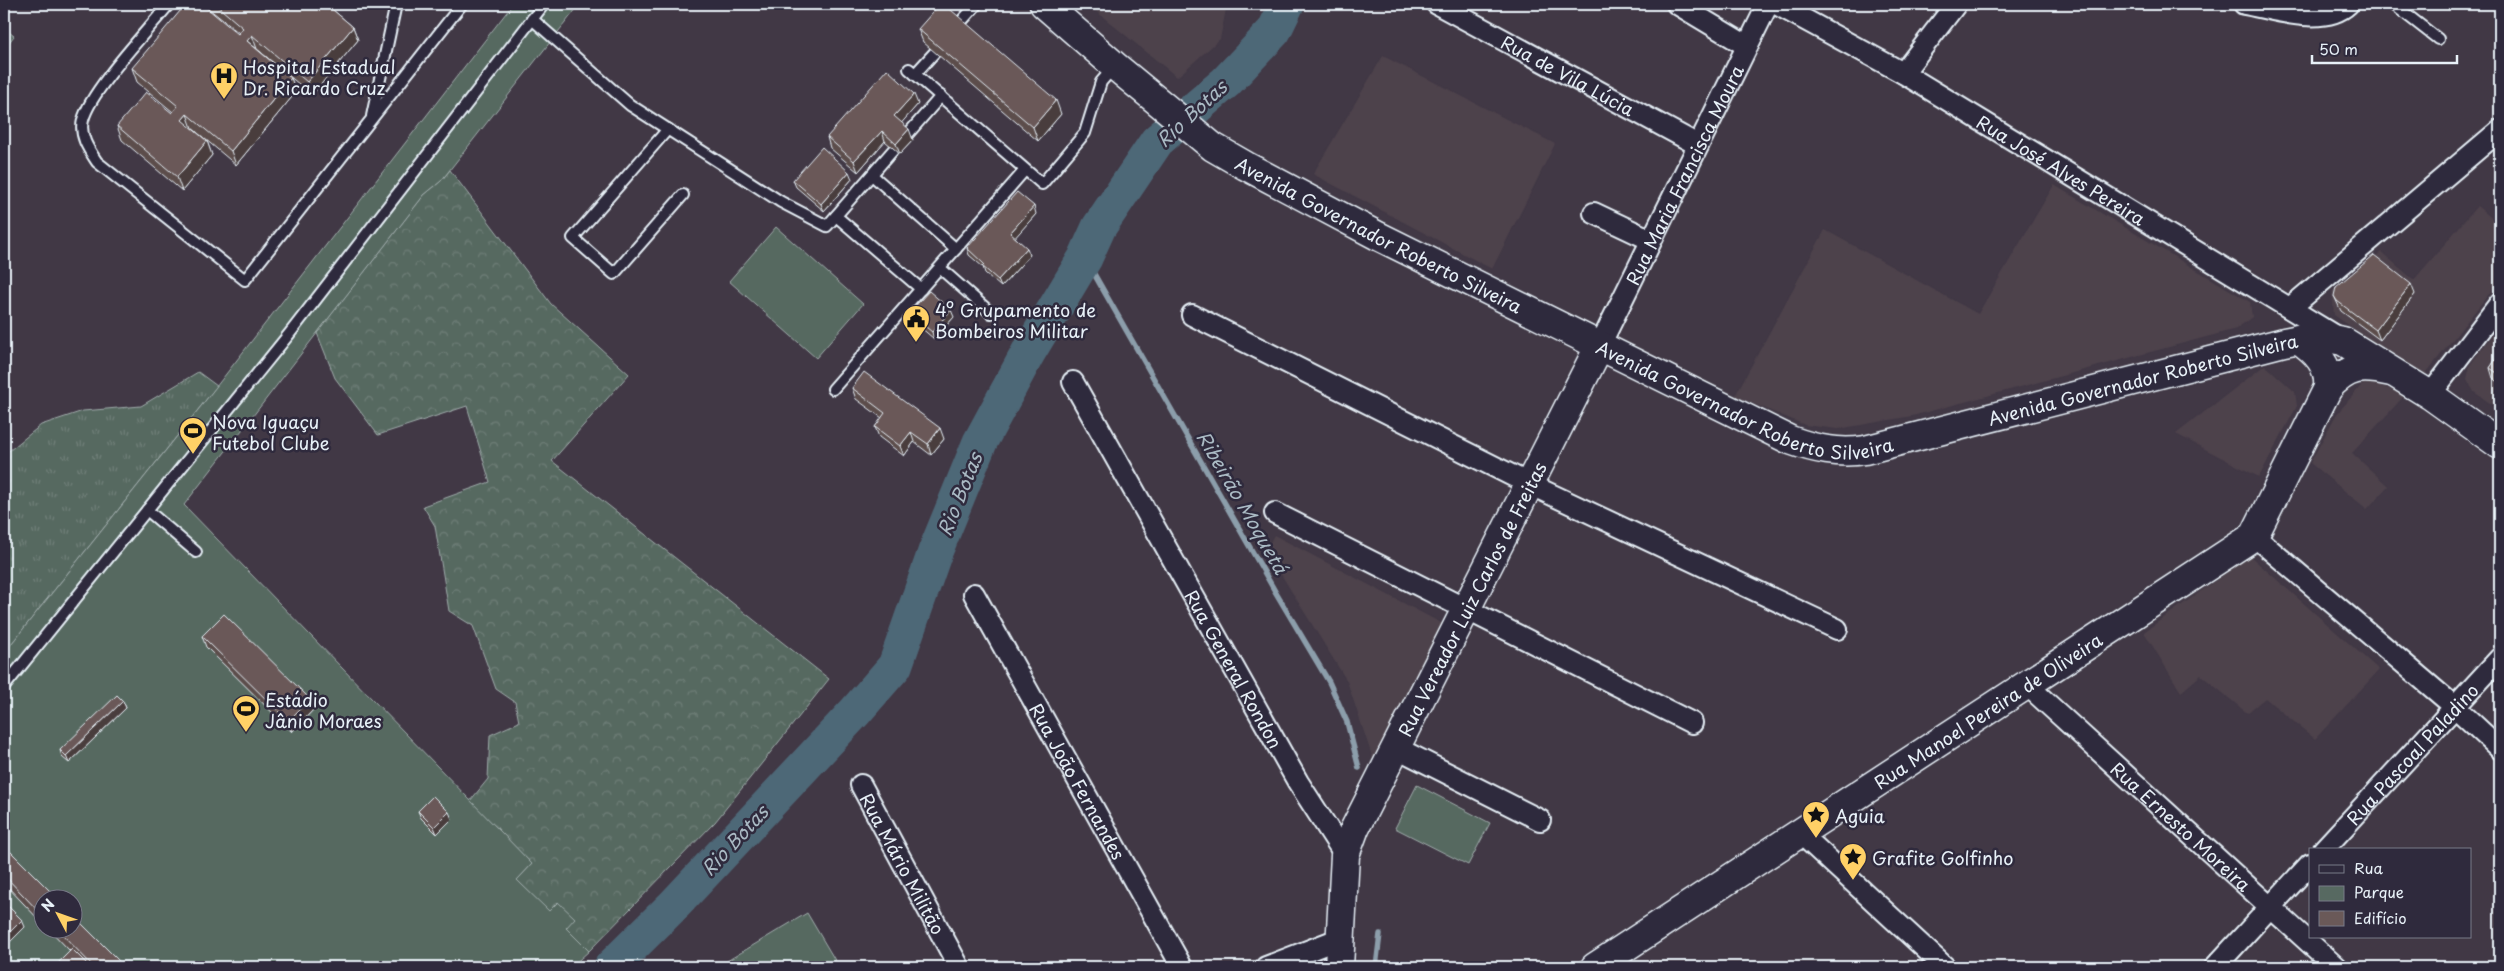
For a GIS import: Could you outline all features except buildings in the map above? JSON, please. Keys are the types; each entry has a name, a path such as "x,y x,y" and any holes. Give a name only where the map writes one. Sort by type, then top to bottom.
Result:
{"main road":[{"name":"Avenida Governador Roberto Silveira","path":"1044,4 1213,147 1378,236 1790,440 1810,447 1841,453 1865,450 2298,339 2320,336 2343,341 2430,394 2500,445"},
{"path":"2298,339 2322,361 2328,375 2328,388"},
{"name":"Rua Vereador Luiz Carlos de Freitas","path":"1346,855 1367,802 1600,345"},
{"path":"2254,536 2328,388 2342,374 2356,368 2378,369 2397,374"},
{"name":"Rua Manoel Pereira de Oliveira","path":"1595,967 2254,536"},
{"path":"1340,967 1346,855"}],"street":[{"name":"Rua de Vila Lúcia","path":"1437,4 1698,145"},
{"path":"1677,4 1747,46"},
{"name":"Rua Maria Francisca Moura","path":"1600,345 1768,4"},
{"name":"Rua José Alves Pereira","path":"1776,4 1903,73 2343,341"},
{"path":"1903,73 1956,4"},
{"path":"2244,4 2322,16 2337,12 2348,4"},
{"path":"2298,339 2298,325 2290,308 2500,130"},
{"path":"1594,213 1651,240"},
{"path":"2430,394 2500,303"},
{"path":"1192,315 1529,484 1837,629"},
{"name":"Rua General Rondon","path":"1073,382 1298,782 1346,855"},
{"path":"1275,513 1692,723"},
{"path":"2254,536 2455,706 2500,749"},
{"name":"Rua João Fernandes","path":"974,594 1182,967"},
{"name":"Rua Pascoal Paladino","path":"2325,848 2500,658"},
{"name":"Rua Ernesto Moreira","path":"2027,685 2336,967"},
{"path":"1395,747 1540,820"},
{"name":"Rua Mário Militão","path":"861,785 959,967"},
{"path":"1800,833 1945,967"},
{"path":"2215,967 2309,865"},
{"path":"1266,967 1341,938"}],"lane":[{"path":"169,4 92,99 82,121 85,145 97,162 245,280 462,4"},
{"path":"372,120 396,4"},
{"path":"4,687 290,333 544,4"},
{"path":"958,25 977,4"},
{"path":"2393,4 2438,39"},
{"path":"532,18 630,105 781,202 827,226 894,149"},
{"path":"935,52 912,71 1042,184 1085,132 1101,82 1115,66"},
{"path":"907,135 941,96"},
{"path":"668,129 573,238 614,274 683,195"},
{"path":"833,389 1026,170"},
{"path":"872,175 956,249"},
{"path":"836,216 921,289"},
{"path":"940,268 991,313"},
{"path":"147,510 196,552"}],"shaded area":[{"path":"1087,4 1227,4 1220,39 1177,77"},
{"path":"1383,56 1555,144 1492,269 1313,174"},
{"path":"2054,185 2250,302 2252,317 2236,329 1912,416 1838,429 1805,425 1735,396 1825,230 1978,314"},
{"path":"2477,206 2500,225 2500,280 2423,377 2334,315 2332,291 2381,252 2414,280"},
{"path":"2500,325 2500,410 2474,392 2467,379 2470,365"},
{"path":"2265,365 2295,392 2297,406 2259,477 2176,434"},
{"path":"2366,380 2405,395 2352,453 2388,486 2367,509 2310,463 2336,415"},
{"path":"1274,535 1443,624 1373,759 1347,681 1266,550"},
{"path":"2250,556 2379,670 2315,739 2265,698 2247,713 2201,675 2181,692 2144,632"}],"green space":[{"name":"Estádio Jânio Moraes","path":"513,4 580,4 441,181 424,195 184,505 532,864 517,880 549,911 558,902 575,918 566,928 589,951 571,967 4,967 4,653 202,405"},
{"path":"4,28 14,36 4,49"},
{"path":"450,170 551,304 629,374 552,461 829,679 715,822 589,951 566,928 558,902 549,912 517,880 532,864 470,801 488,779 490,735 519,722 515,702 496,689 473,626 449,611 435,526 423,506 490,482 467,406 378,435 335,378 317,333 424,195 441,181"},
{"path":"776,227 863,304 816,358 729,281"},
{"path":"198,372 217,386 4,653 4,455 41,425 83,411 141,406"},
{"path":"1417,785 1490,823 1468,865 1395,828"},
{"path":"807,913 839,967 717,967"}],"waterway":[{"name":"Rio Botas","path":"611,967 675,904 855,712 895,666 935,552 980,442 1028,353 1085,258 1099,227 1157,141 1226,82 1274,31 1287,4"},
{"name":"Ribeirão Moquetá","path":"1085,258 1276,593 1329,682 1347,722 1359,768"},
{"name":"Ribeirão Moquetá","path":"1376,967 1380,934"}],"place":[{"name":"Hospital Estadual Dr. Ricardo Cruz","path":"224,100"},
{"name":"4º Grupamento de Bombeiros Militar","path":"916,343"},
{"name":"Nova Iguaçu Futebol Clube","path":"193,455"},
{"name":"Estádio Jânio Moraes","path":"246,733"},
{"name":"Aguia","path":"1816,839"},
{"name":"Grafite Golfinho","path":"1853,881"}]}
